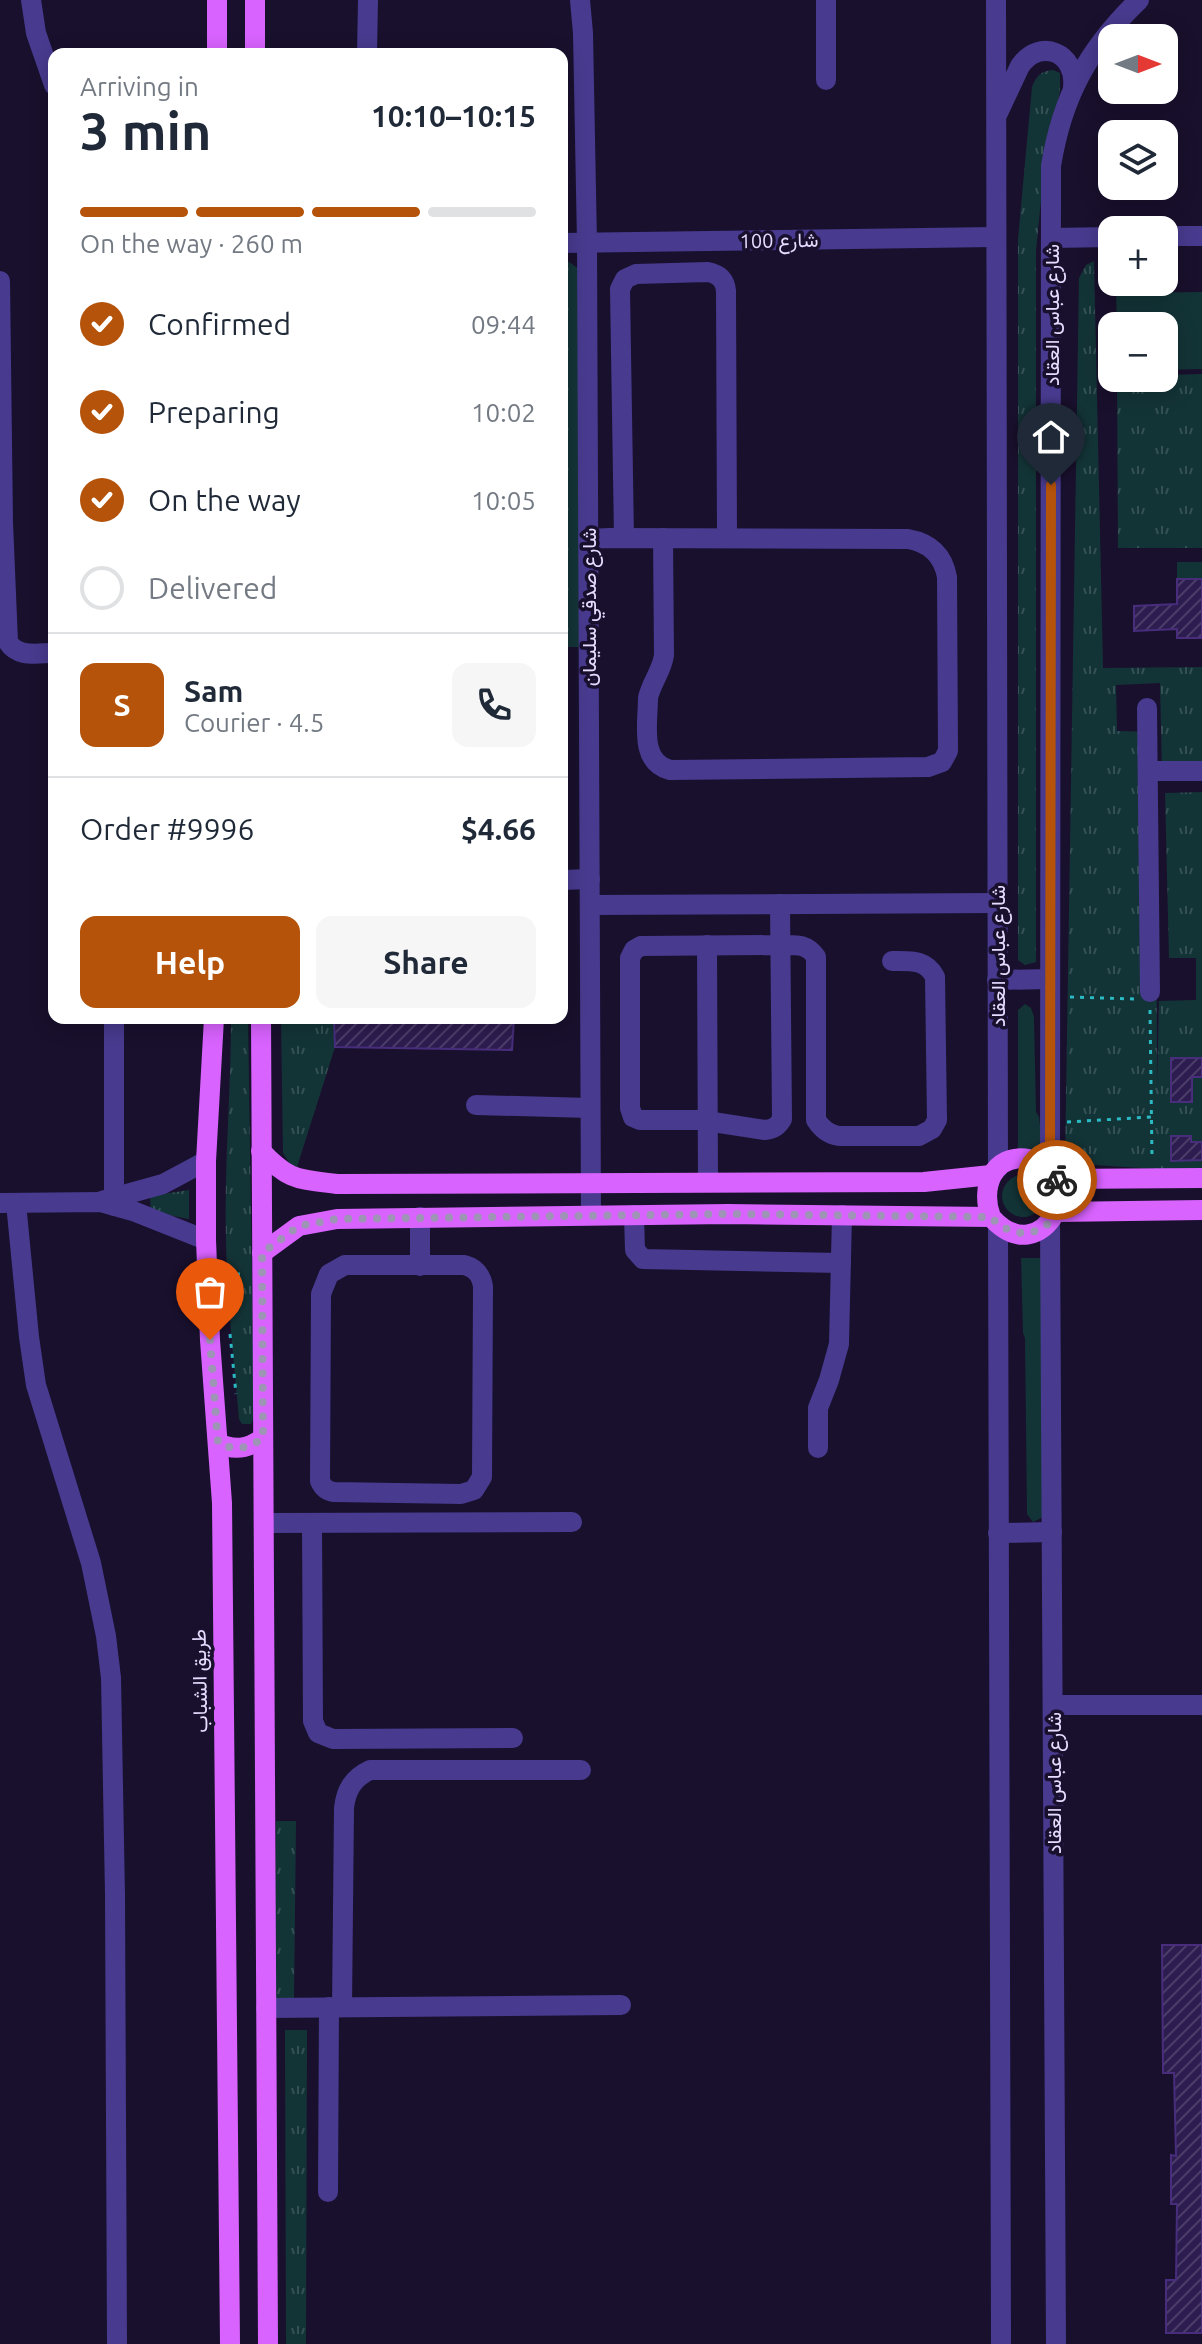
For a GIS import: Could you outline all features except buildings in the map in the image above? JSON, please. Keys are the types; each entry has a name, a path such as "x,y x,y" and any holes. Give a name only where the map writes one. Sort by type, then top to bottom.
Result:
{"main road":[{"path":"217,0 217,48"},
{"path":"255,0 255,48"},
{"name":"طريق الشباب","path":"214,1024 206,1161 206,1240 222,1503 230,2344"},
{"path":"261,1024 268,2344"},
{"path":"261,1151 273,1164 297,1179 337,1184 924,1182 994,1172"},
{"path":"1030,1159 1041,1163 1053,1175 1060,1195 1054,1217 1038,1231 1024,1234 1010,1232 994,1221 986,1204 985,1189 994,1172 1008,1161 1030,1159"},
{"path":"1053,1175 1202,1178"},
{"path":"729,1214 730,1181"},
{"path":"337,1184 331,1198 332,1211 337,1219"},
{"path":"1054,1217 1202,1210"},
{"path":"262,1263 299,1226 337,1219 729,1214 994,1221"},
{"path":"218,1443 225,1447 241,1448 249,1447 263,1438"}],"street":[{"path":"31,0 38,41 48,68"},
{"path":"367,48 368,0"},
{"name":"شارع صدقي سليمان","path":"580,0 587,243 591,1215"},
{"path":"826,0 826,80"},
{"name":"شارع عباس العقاد","path":"994,1172 997,980 996,0"},
{"name":"شارع عباس العقاد","path":"1053,1175 1050,1123 1051,166 1060,120 1073,87 1102,39 1139,0"},
{"path":"995,121 1020,66 1031,54 1047,51 1063,57 1073,70 1073,87"},
{"path":"1178,236 1202,236"},
{"name":"شارع 100","path":"568,243 995,237"},
{"path":"1051,238 1098,237"},
{"path":"624,538 620,289 625,279 636,274 708,272 723,280 726,291 727,538"},
{"path":"0,281 8,642 11,648 22,653 48,653"},
{"path":"588,539 624,538 663,538 727,538 908,539 924,543 942,560 947,577 948,751 942,762 928,767 670,770 656,764 649,753 648,698 664,655 663,538"},
{"path":"1147,708 1150,996"},
{"path":"1148,771 1202,771"},
{"path":"568,880 590,879"},
{"path":"590,905 997,903"},
{"path":"780,904 780,945 782,1119 776,1128 765,1130 708,1121 640,1120 633,1117 630,1108 631,953 641,946 707,945 780,945 801,945 816,957 816,1120 826,1131 839,1136 919,1136 932,1129 937,1120 935,977 922,963 892,961"},
{"path":"707,945 708,1181"},
{"path":"997,980 1050,988"},
{"path":"110,1202 114,1024"},
{"path":"476,1105 590,1108"},
{"path":"117,2344 111,1678 91,1563 36,1385 8,1203 110,1202 163,1184 206,1161"},
{"path":"110,1202 206,1240"},
{"path":"634,1215 635,1250 643,1259 841,1263"},
{"path":"818,1448 818,1408 839,1344 842,1215"},
{"path":"420,1217 420,1266"},
{"name":"شارع عباس العقاد","path":"1054,1217 1052,1532 1056,2344"},
{"path":"994,1221 1001,2344"},
{"path":"345,1265 420,1266 464,1265 475,1270 482,1280 481,1482 474,1490 461,1494 330,1491 320,1481 322,1287 329,1274 345,1265"},
{"path":"264,1523 572,1522"},
{"path":"312,1523 313,1721 318,1733 328,1739 513,1738"},
{"path":"998,1533 1052,1532"},
{"path":"1053,1705 1202,1705"},
{"path":"328,2192 347,1792 356,1779 370,1770 581,1770"},
{"path":"266,2008 621,2005"}],"path":[{"path":"1050,988 1150,996 1152,1178"},
{"path":"1050,1123 1151,1117"},
{"path":"207,1275 262,1263"},
{"path":"214,1395 263,1393"}],"green space":[{"path":"1053,70 1060,73 1060,92 1046,149 1036,251 1036,962 1025,965 1018,960 1018,239 1032,87 1040,74"},
{"path":"568,261 579,269 579,647 568,647"},
{"path":"1094,261 1103,668 1202,667 1202,771 1162,771 1160,683 1116,685 1117,731 1156,732 1157,1087 1159,1001 1196,1000 1196,958 1169,958 1165,793 1202,792 1202,1168 1157,1169 1065,1163 1079,278 1086,265"},
{"path":"1178,292 1202,292 1202,369 1178,370 1178,312 1117,312 1116,296 1178,296"},
{"path":"1202,374 1202,548 1118,548 1117,392 1178,392 1178,375"},
{"path":"1177,562 1202,562 1202,579 1177,579"},
{"path":"1025,1004 1031,1008 1034,1017 1036,1112 1043,1152 1018,1153 1018,1010"},
{"path":"231,1024 248,1024 254,1417 251,1424 242,1424 239,1419 231,1330 226,1184"},
{"path":"281,1024 335,1024 335,1047 297,1167 292,1167 283,1153"},
{"path":"1023,1175 1038,1181 1044,1196 1038,1211 1023,1217 1008,1211 1002,1196 1008,1181"},
{"path":"189,1190 189,1219 151,1212 150,1196"},
{"path":"1021,1258 1041,1258 1043,1517 1033,1522 1027,1514"},
{"path":"276,1821 296,1821 294,1999 274,1999"},
{"path":"285,2030 307,2030 306,2344 286,2344"}],"way so far":[{"path":"210,1340 218,1443 225,1447 249,1447 263,1438 262,1253 299,1226 337,1219 475,1216 924,1216 991,1217 1010,1232 1024,1234 1038,1231 1057,1212 1060,1204 1057,1180"}],"route":[{"path":"1051,485 1050,1171 1057,1180"}]}
